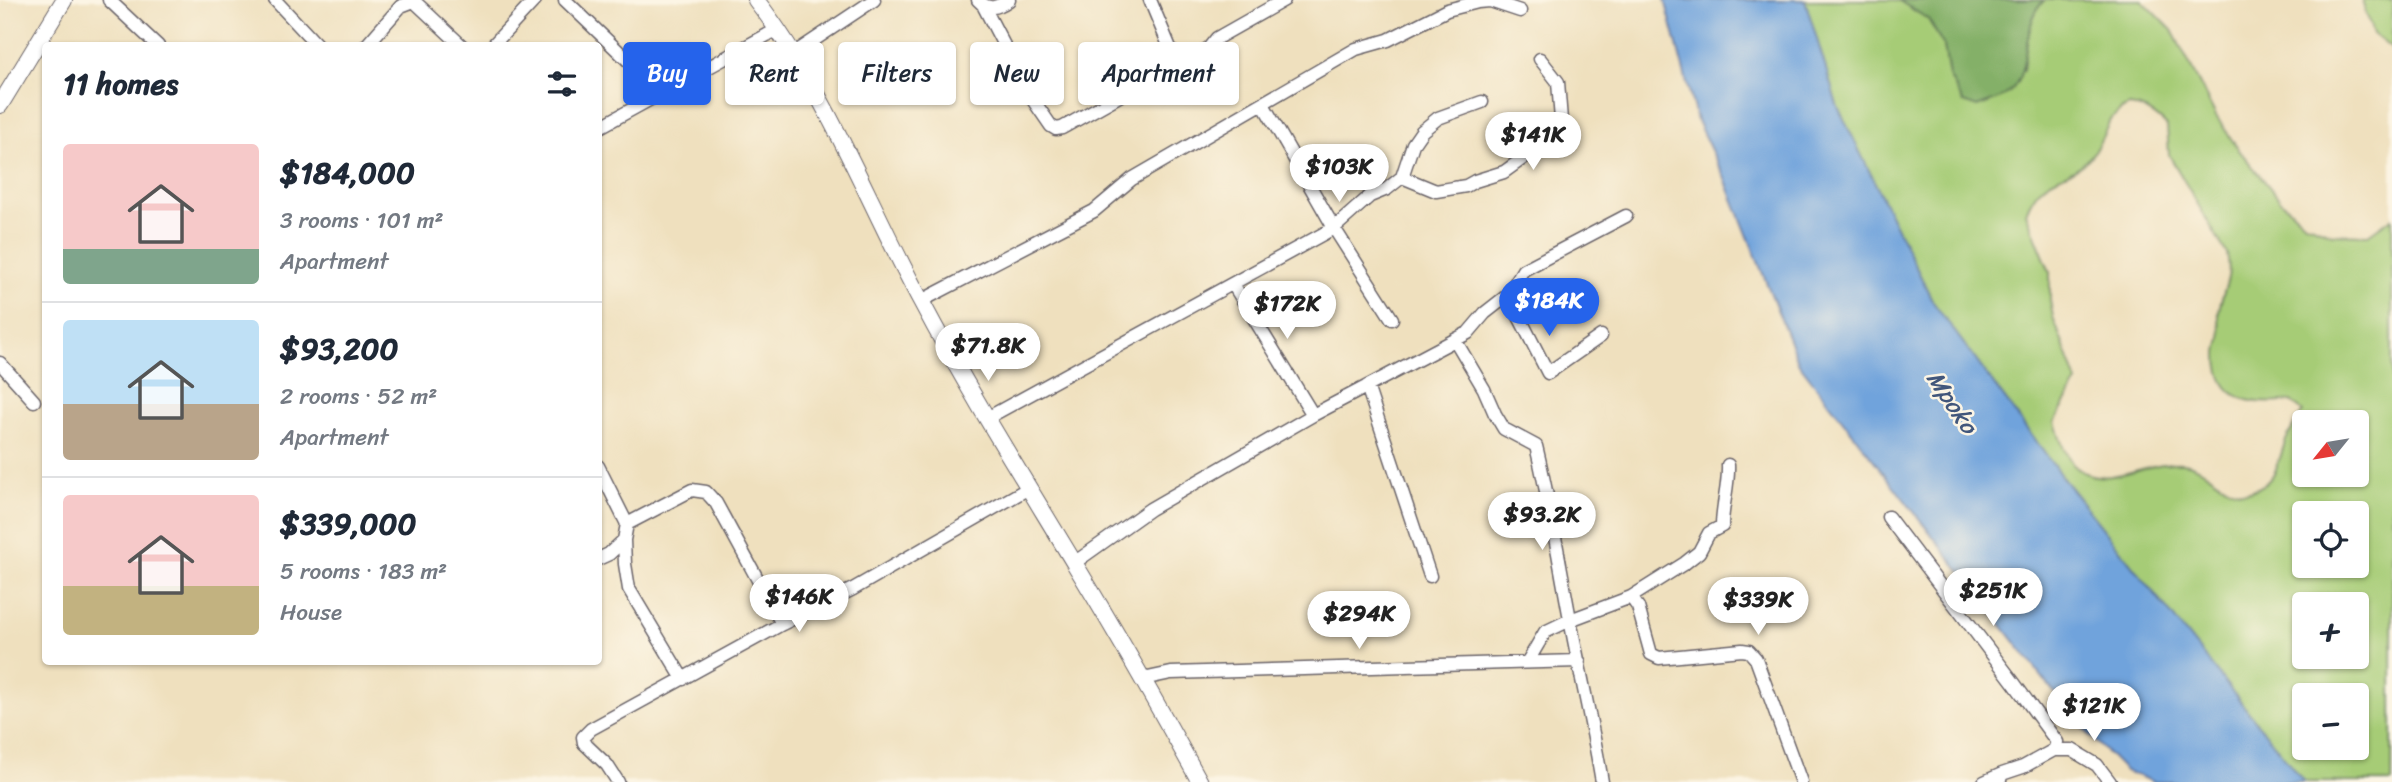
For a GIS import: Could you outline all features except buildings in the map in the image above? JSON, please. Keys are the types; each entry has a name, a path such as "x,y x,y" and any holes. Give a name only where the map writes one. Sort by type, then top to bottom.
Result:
{"street":[{"path":"0,106 64,0"},
{"path":"109,0 154,42"},
{"path":"275,0 314,42"},
{"path":"496,42 535,0"},
{"path":"565,0 623,56"},
{"path":"755,0 786,42"},
{"path":"811,42 874,0"},
{"path":"981,3 993,8 1009,0"},
{"path":"1150,0 1168,42"},
{"path":"1214,42 1284,0"},
{"path":"370,42 401,6 414,1 458,42"},
{"path":"921,301 1094,211 1132,179 1356,49 1388,40 1448,5 1490,1 1520,11"},
{"path":"981,3 1031,97 1051,126 1062,128 1103,105"},
{"path":"711,66 778,29"},
{"path":"1402,177 1436,191 1458,188 1504,172 1530,154 1561,120 1558,82 1540,59"},
{"path":"987,418 1334,228 1370,197 1387,189 1402,177 1413,144 1422,131 1438,118 1482,102"},
{"path":"1263,104 1334,228 1392,319"},
{"path":"602,126 640,105"},
{"path":"821,105 921,301 1027,489 1143,679 1200,782"},
{"path":"1074,563 1150,509 1313,415 1468,333 1485,313 1508,295 1523,270 1626,216"},
{"path":"1233,284 1313,415"},
{"path":"1508,295 1548,373 1601,336"},
{"path":"1455,340 1504,429 1536,446 1592,718 1602,782"},
{"path":"0,363 34,401"},
{"path":"1367,386 1430,576"},
{"path":"1528,661 1545,632 1631,597 1699,552 1709,533 1722,526 1723,499 1729,484 1728,465"},
{"path":"602,474 627,524 624,540 629,590 683,679"},
{"path":"618,782 607,765 584,743 583,737 591,729 782,624 853,589 1027,489"},
{"path":"627,524 692,490 706,492 716,503 782,624"},
{"path":"1888,517 2030,704 2057,742 2054,750"},
{"path":"602,557 624,540"},
{"path":"1631,597 1638,607 1651,654 1659,658 1749,651 1756,659 1801,782"},
{"path":"1143,679 1171,673 1528,661 1579,662"},
{"path":"1984,782 2001,778 2054,750 2072,750 2097,765 2110,782"}],"green space":[{"path":"1805,0 1898,0 1928,19 1944,46 1949,76 2023,71 2030,24 2044,0 2142,0 2172,30 2216,116 2238,149 2280,200 2305,223 2333,234 2368,235 2392,218 2392,782 2304,782 2062,477 1933,302 1837,105","holes":["2129,106 2145,110 2167,126 2169,155 2227,254 2228,278 2220,304 2221,339 2218,355 2224,383 2231,392 2251,401 2291,401 2301,410 2370,410 2369,487 2292,487 2292,429 2271,478 2258,488 2247,491 2228,487 2202,470 2182,463 2156,465 2119,475 2094,476 2077,468 2068,457 2055,422 2077,382 2053,317 2050,272 2026,213 2039,190 2082,165 2090,157 2114,116"]},
{"path":"1898,0 2044,0 2031,25 2023,65 2013,88 2001,98 1977,107 1963,102 1949,76 1944,46 1928,19"},
{"path":"2362,0 2392,0 2392,49 2373,34"}],"water":[{"name":"Mpoko","path":"1665,0 1805,0 1837,105 1933,302 2062,477 2304,782 2154,782 2125,771 2078,723 1799,364 1725,179 1697,121"}]}
